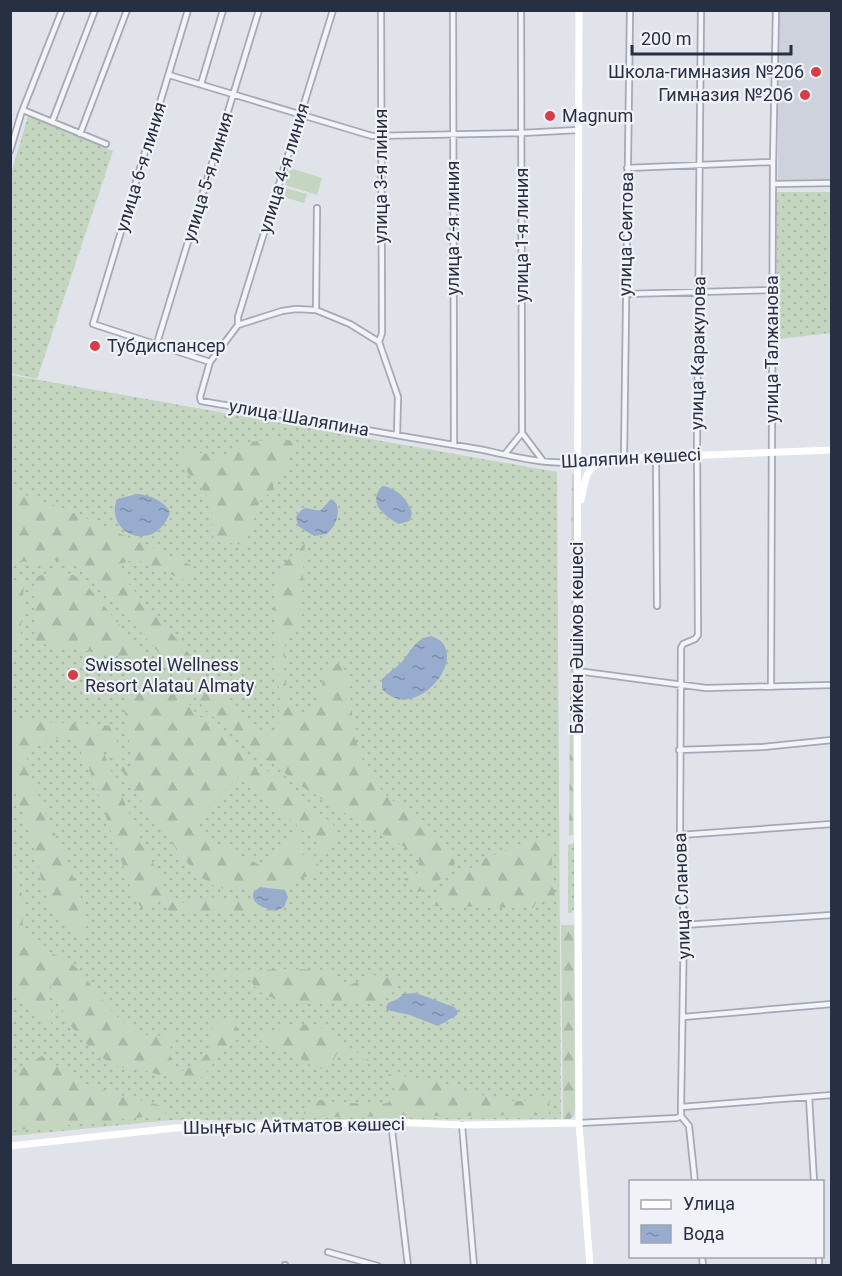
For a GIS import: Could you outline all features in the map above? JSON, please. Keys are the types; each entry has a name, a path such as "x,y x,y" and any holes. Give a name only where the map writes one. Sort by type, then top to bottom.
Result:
{"main road":[{"name":"Бәйкен Әшімов көшесі","path":"579,10 577,671 579,1123 590,1266"},
{"name":"Шаляпин көшесі","path":"578,459 831,450"},
{"path":"578,511 592,465 624,457"},
{"name":"Шыңғыс Айтматов көшесі","path":"10,1146 175,1128 392,1122 462,1125 579,1123"}],"street":[{"path":"10,151 22,110 62,10"},
{"path":"52,122 95,10"},
{"path":"80,134 127,10"},
{"name":"улица 6-я линия","path":"157,343 93,324 188,10"},
{"path":"201,84 223,10"},
{"name":"улица 5-я линия","path":"157,343 259,10"},
{"name":"улица 4-я линия","path":"238,325 238,317 333,10"},
{"name":"улица 3-я линия","path":"379,342 382,333 381,10"},
{"name":"улица 2-я линия","path":"453,10 454,445"},
{"name":"улица 1-я линия","path":"521,10 522,433"},
{"name":"улица Сеитова","path":"624,457 630,10"},
{"name":"улица Каракулова","path":"680,686 681,648 683,644 695,639 698,635 697,455 701,10"},
{"name":"улица Талжанова","path":"771,687 772,184 776,10"},
{"path":"169,75 372,136 578,130"},
{"path":"22,110 106,144"},
{"path":"627,168 773,162"},
{"path":"772,184 831,183"},
{"path":"316,310 317,208"},
{"path":"626,294 772,290"},
{"path":"157,343 210,362 238,325 282,311 316,310 350,324 379,342 398,397 397,435"},
{"name":"улица Шаляпина","path":"210,362 200,397 201,401 397,435"},
{"path":"505,454 522,433 543,460"},
{"name":"Шаляпин көшесі","path":"397,435 543,460 568,463 578,459"},
{"path":"656,456 657,606"},
{"path":"577,671 706,688 831,685"},
{"name":"улица Сланова","path":"680,686 680,835 684,925 681,1116"},
{"path":"679,750 763,747 831,741"},
{"path":"680,835 831,824"},
{"path":"684,925 831,915"},
{"path":"683,1017 831,1004"},
{"path":"681,1107 831,1095"},
{"path":"808,1097 814,1180"},
{"path":"579,1123 681,1116 689,1125 696,1180"},
{"path":"392,1122 408,1266"},
{"path":"462,1125 474,1266"},
{"path":"328,1252 378,1266"}],"shaded area":[{"name":"Гимназия №206","path":"778,11 831,11 831,179 778,180"}],"green space":[{"path":"28,116 113,151 37,379 10,373 11,174"},
{"path":"290,168 322,178 317,195 285,185"},
{"path":"286,188 307,194 304,203 284,197"},
{"path":"776,192 831,192 831,333 778,339"},
{"path":"11,375 557,472 561,1119 172,1120 11,1136"},
{"path":"276,439 297,441 288,456 287,466 278,473 271,492 259,502 245,544 214,540 210,502 184,467 179,453 182,451 225,456 242,443"},
{"path":"572,474 574,474 573,835 569,836"},
{"path":"11,490 62,508 191,565 191,583 135,559 113,566 199,665 216,690 263,733 277,736 280,703 274,607 279,570 305,544 299,628 286,633 285,677 290,698 302,716 316,701 326,669 341,662 348,677 355,739 368,774 387,796 445,841 455,864 435,885 418,892 404,879 418,873 419,860 402,845 300,785 212,716 83,568 65,561 52,560 43,565 11,559"},
{"path":"52,571 70,574 86,584 149,661 36,643 34,578"},
{"path":"24,582 20,646 11,647 11,585"},
{"path":"124,665 163,673 196,713 333,824 337,839 322,854 315,841 240,775 200,816 197,826 216,843 264,867 284,845 300,832 298,852 315,861 322,869 282,888 235,886 224,889 212,885 196,873 158,826 106,744 95,732 166,896 175,904 193,899 253,900 260,906 276,911 182,914 168,910 160,902 154,900 142,909 134,897 88,765 74,740 68,737 51,739 33,748 27,758 33,783 79,890 85,918 83,937 58,916 51,905 45,893 31,836 11,779 10,720 114,726 120,756 135,779 125,713"},
{"path":"550,833 555,900 539,897 533,908 433,906 433,894 484,859"},
{"path":"574,843 574,909 568,913 568,845"},
{"path":"11,849 22,896 23,927 27,937 32,943 71,963 119,1018 130,1027 156,1036 174,1032 170,1051 171,1065 182,1071 197,1065 209,1051 210,1032 219,1021 232,1022 242,1033 201,1078 196,1082 142,1070 121,1068 95,1054 70,1025 49,983 47,988 51,1024 48,1025 11,994"},
{"path":"561,925 574,925 575,1109 574,1116 570,1119 563,1119"},
{"path":"322,970 350,985 376,975 395,979 400,985 377,1007 358,1000 322,1002 277,1000 258,991 250,980 240,976 205,976 234,971"},
{"path":"315,1024 371,1062 338,1052 329,1068 315,1069 290,1049 271,1048 257,1038 290,1025"},
{"path":"42,1056 90,1087 170,1108 164,1115 11,1131 11,1074"},
{"path":"388,1074 443,1083 508,1101 535,1099 550,1095 549,1115 316,1117 302,1113 316,1100 374,1105 388,1103 395,1095 395,1086"}],"water":[{"path":"382,486 392,489 405,499 412,514 409,521 399,524 379,508 376,498"},
{"path":"137,494 156,499 165,505 170,513 162,526 153,534 142,536 132,534 117,521 115,511 117,499"},
{"path":"331,499 336,503 337,516 335,524 327,534 314,536 298,526 296,517 302,509 321,510"},
{"path":"431,636 443,644 447,656 444,669 436,682 424,693 410,699 396,698 382,689 382,679 402,662 417,642"},
{"path":"260,887 285,890 288,897 284,907 276,911 257,904 253,893"},
{"path":"416,993 454,1007 458,1011 457,1015 438,1026 410,1015 387,1010 388,1003 403,994"}],"place":[{"name":"Школа-гимназия №206","path":"816,72"},
{"name":"Гимназия №206","path":"805,95"},
{"name":"Magnum","path":"550,116"},
{"name":"Тубдиспансер","path":"95,346"},
{"name":"Swissotel Wellness Resort Alatau Almaty","path":"73,675"}]}
